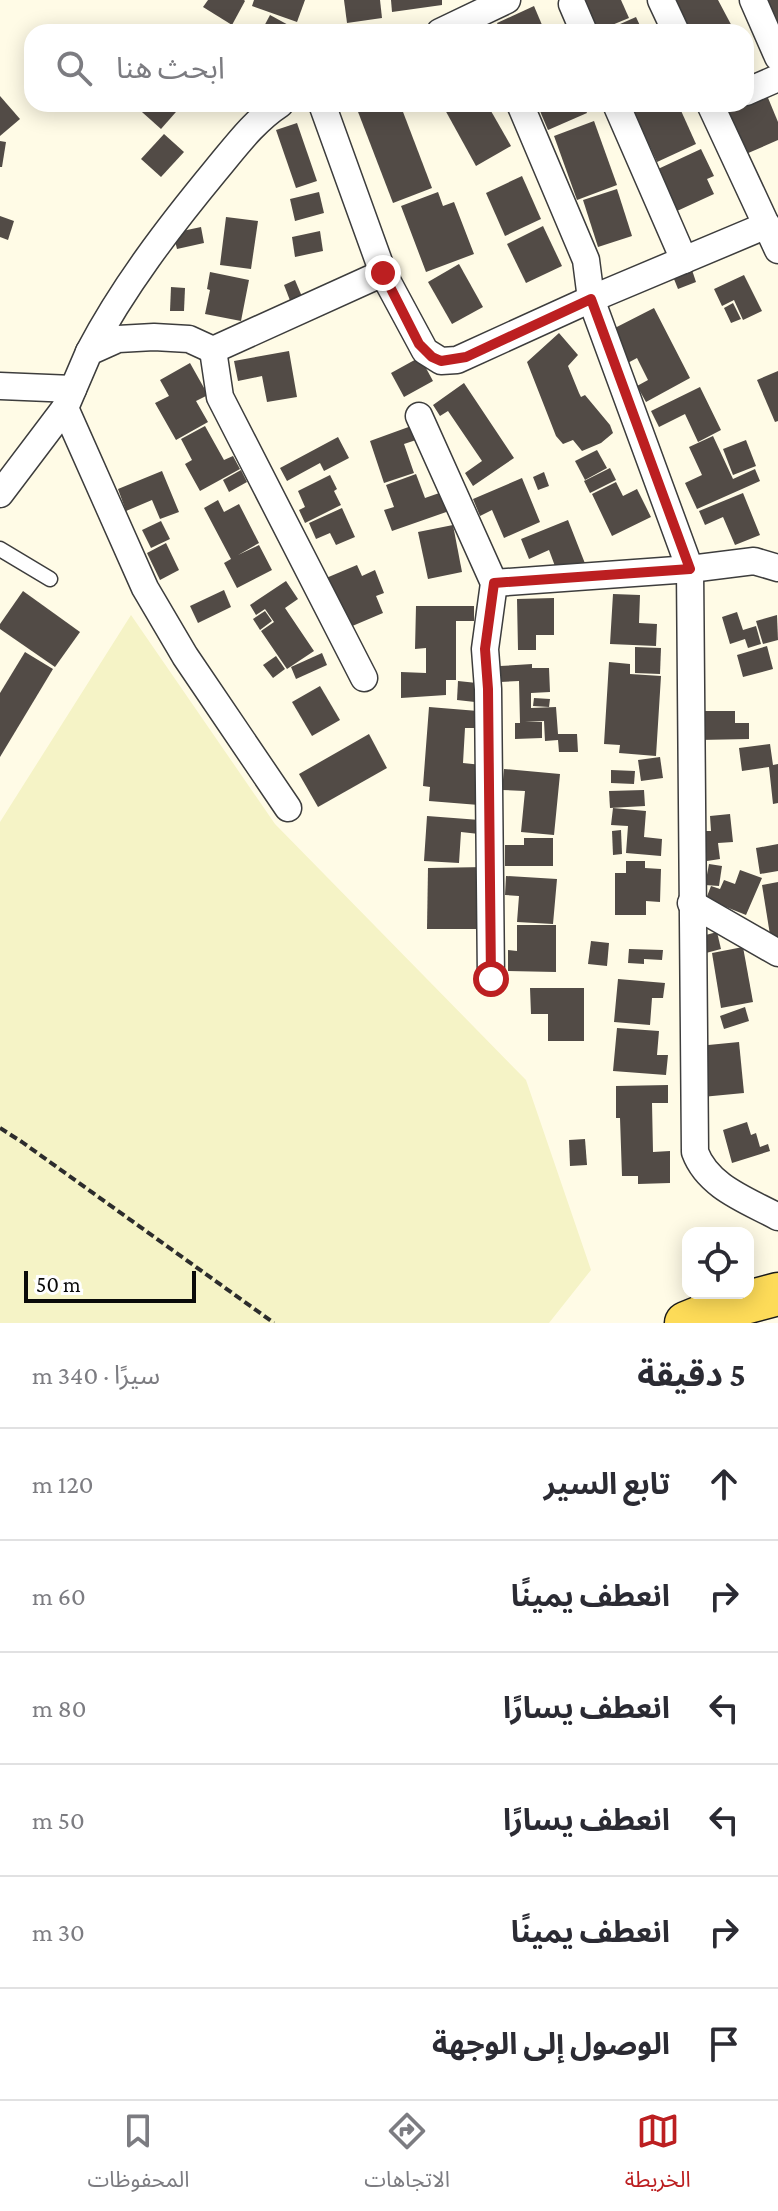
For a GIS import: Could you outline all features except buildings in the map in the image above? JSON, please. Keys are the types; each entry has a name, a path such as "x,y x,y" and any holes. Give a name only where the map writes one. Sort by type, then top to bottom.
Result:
{"main road":[{"path":"686,1323 718,1310 778,1294"}],"street":[{"path":"450,24 475,5 507,0"},
{"path":"661,0 672,24"},
{"path":"753,0 778,57"},
{"path":"572,4 581,24"},
{"path":"754,88 778,78"},
{"path":"0,494 69,398 105,321 134,277 202,187 268,112"},
{"path":"325,112 383,273 419,344 441,361 466,357 591,299 767,225"},
{"path":"523,112 586,260 591,299 690,569 695,1152 700,1166 720,1185 778,1217"},
{"path":"619,112 684,260"},
{"path":"714,112 778,250"},
{"path":"89,352 118,339 154,337 189,339 213,350 383,273"},
{"path":"213,350 220,397 364,678"},
{"path":"0,386 69,398"},
{"path":"69,398 145,588 185,656 288,808"},
{"path":"419,416 494,583 485,649 491,979"},
{"path":"494,583 690,569 754,561 778,568"},
{"path":"691,903 778,953"}],"lane":[{"path":"0,549 50,579"}],"path":[{"path":"0,1128 274,1323"}],"shaded area":[{"path":"131,615 275,824 526,1080 591,1270 549,1323 0,1323 0,822"}],"route":[{"path":"383,273 419,344 441,361 466,357 591,299 690,569 494,583 485,649 491,979"}]}
